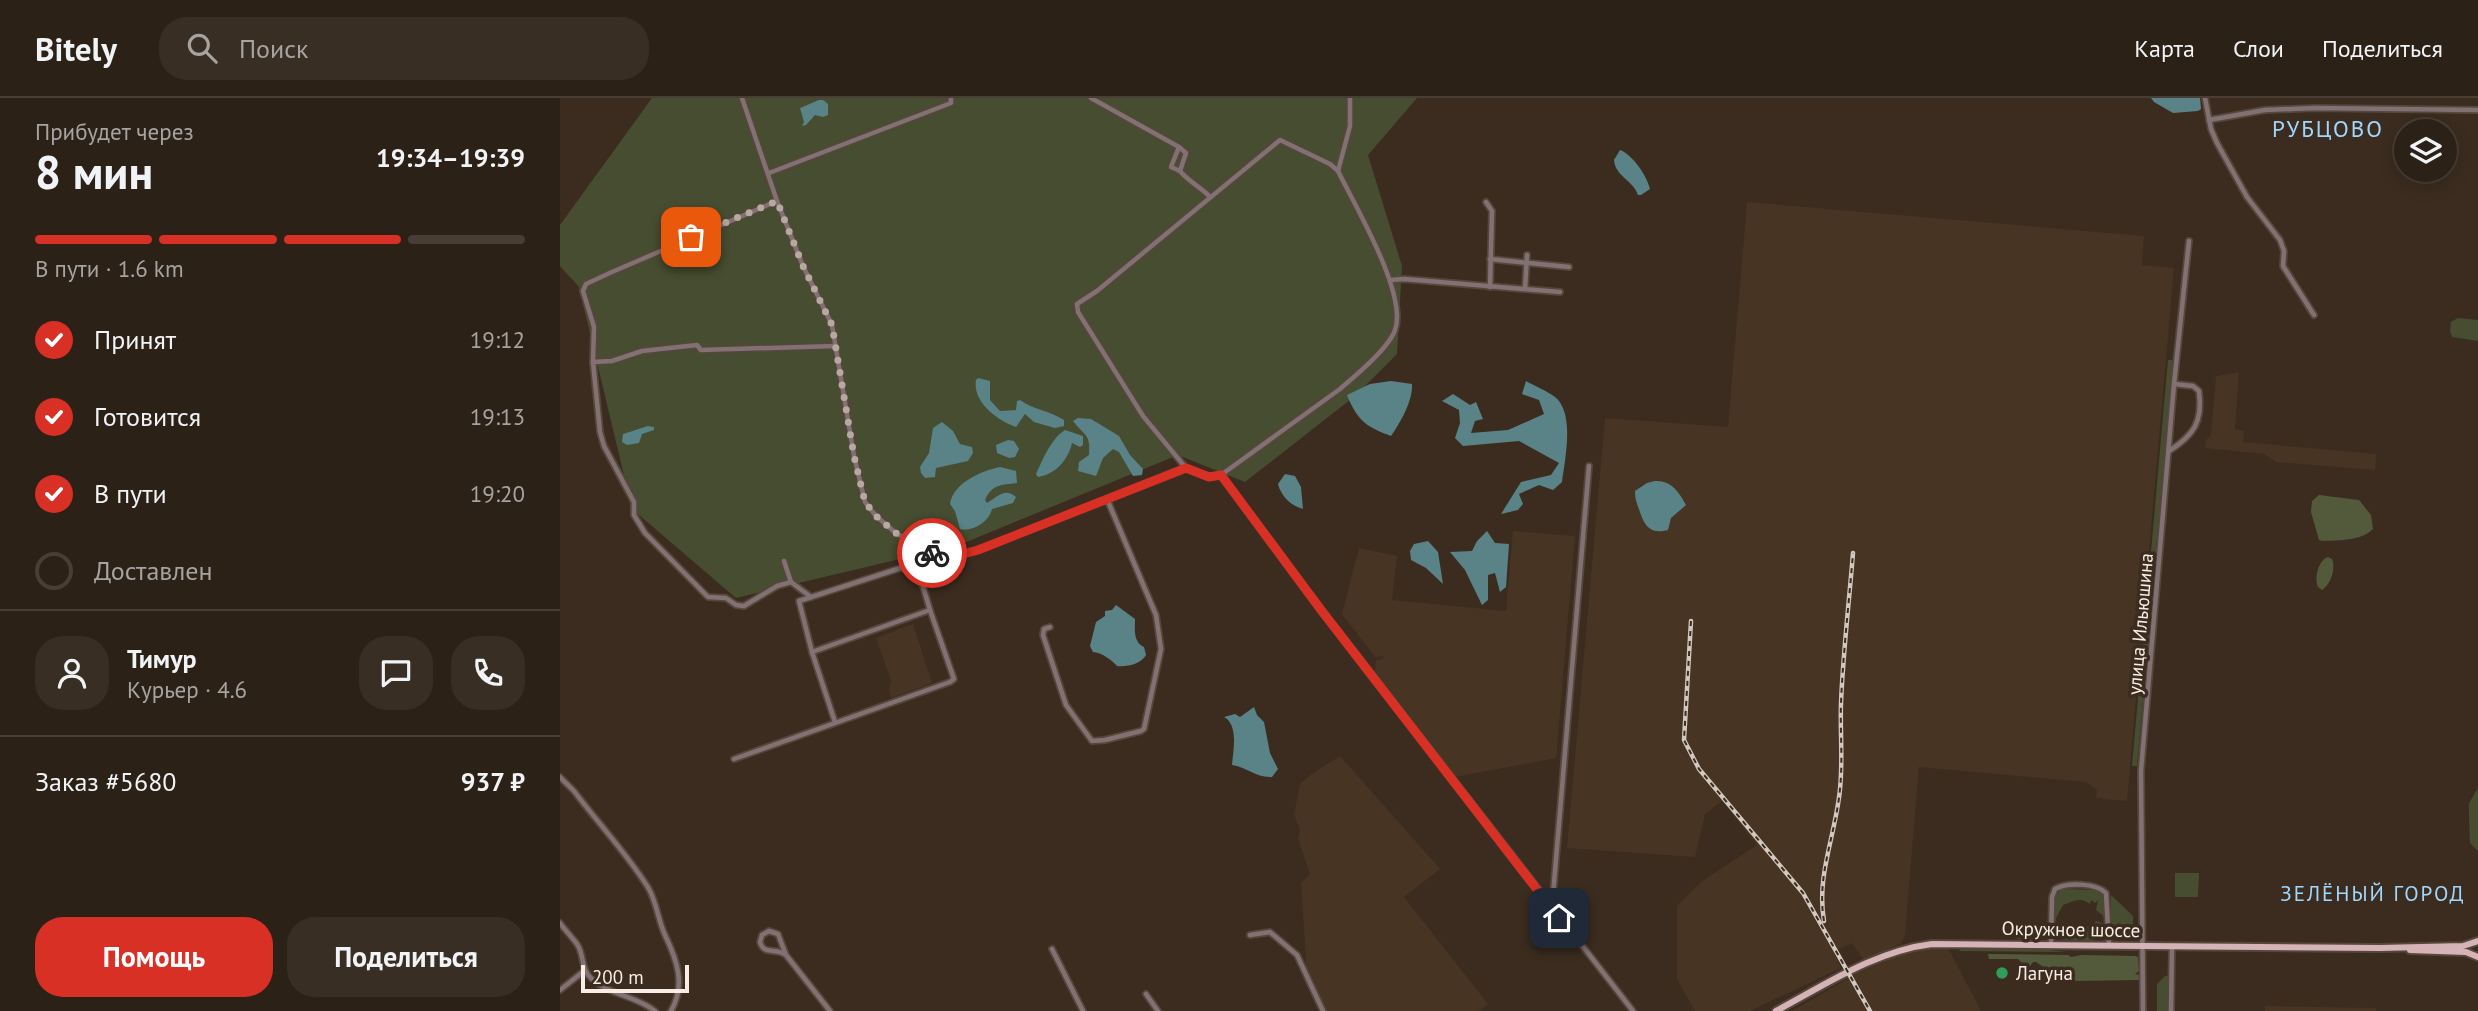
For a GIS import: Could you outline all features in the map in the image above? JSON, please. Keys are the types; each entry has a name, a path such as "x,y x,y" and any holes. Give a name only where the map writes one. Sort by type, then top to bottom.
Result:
{"main road":[{"name":"Окружное шоссе","path":"1776,1011 1873,960 1904,949 1942,944 2380,948 2463,946 2478,941"},
{"name":"Окружное шоссе","path":"2380,948 2466,952 2478,957"}],"street":[{"path":"742,98 777,201 803,266 832,325 854,456 865,502 876,516 897,534 939,557"},
{"path":"769,173 951,103 951,98"},
{"path":"1091,98 1180,147 1186,153 1180,171"},
{"path":"1338,170 1350,126 1350,98"},
{"path":"2205,98 2217,144 2231,172 2265,223 2280,240 2284,251 2283,266 2314,315"},
{"path":"2209,120 2265,110 2315,108 2478,110"},
{"path":"1280,140 1330,164 1338,170 1390,279 1396,311 1395,331 1376,356 1340,388 1221,475 1209,477 1186,468 1143,416 1123,388 1078,312 1077,304 1097,291 1211,198 1280,140"},
{"path":"1180,147 1171,167 1201,186 1211,198"},
{"path":"777,201 586,284 583,290 595,335 592,346 600,432 604,446 634,502 634,515 645,533 708,597 726,598 736,605 744,606 777,586 791,582"},
{"path":"1486,202 1492,211 1490,287"},
{"name":"улица Ильюшина","path":"2143,1011 2141,771 2189,241"},
{"path":"1525,289 1527,255"},
{"path":"1490,259 1569,267"},
{"path":"1390,279 1560,292"},
{"path":"593,362 612,361 642,351 697,345 701,350 835,346"},
{"path":"2169,451 2192,432 2198,422 2199,391 2193,386 2174,384"},
{"path":"1552,908 1589,466"},
{"path":"835,722 811,652 799,601 916,563 978,550 1186,468"},
{"path":"1221,475 1321,610 1633,1011"},
{"path":"1050,627 1044,629 1043,635 1066,705 1080,722 1085,734 1092,741 1105,740 1144,729 1161,649 1160,634 1156,615 1107,499"},
{"path":"784,561 791,582 811,597"},
{"path":"734,759 954,679 916,563"},
{"path":"811,652 930,610"},
{"path":"560,776 650,890 678,966 678,993 671,1011"},
{"path":"2052,944 2055,889 2063,886 2095,886 2106,893 2108,900 2109,945"},
{"path":"560,923 577,944 584,971 611,991 647,1005 655,1011"},
{"path":"786,955 778,950 763,949 760,940 763,933 771,931 778,934 786,955 830,1011"},
{"path":"1250,935 1270,932 1297,955 1323,1011"},
{"path":"2171,1011 2172,946"},
{"path":"1052,949 1083,1011"},
{"path":"560,990 584,971"},
{"path":"1146,994 1158,1011"}],"shaded area":[{"path":"1747,202 2144,236 2142,265 2174,268 2127,801 2096,798 2097,790 2086,782 1919,767 1905,934 1902,943 1864,960 1852,943 1834,952 1841,968 1750,1011 1695,1011 1677,979 1677,906 1701,882 1757,845 1722,801 1705,814 1695,857 1567,848 1605,418 1728,427"},
{"path":"2239,372 2235,429 2244,431 2243,442 2376,454 2375,470 2276,462 2264,454 2205,448 2206,440 2211,435 2216,376"},
{"path":"1513,531 1575,536 1556,758 1455,777 1375,673 1376,660 1381,660 1384,656 1375,657 1342,614 1359,548 1397,556 1392,600 1506,611"},
{"path":"913,624 932,683 891,698 889,691 892,683 876,638"},
{"path":"1340,756 1440,869 1404,897 1488,1004 1479,1011 1327,1011 1307,974 1301,883 1310,874 1298,839 1300,829 1294,815 1300,784"},
{"path":"1948,948 1981,1011 1872,1011 1852,976 1899,955 1925,949"},
{"path":"1849,978 1867,1011 1792,1011"},
{"path":"2265,1006 2376,1008 2376,1011 2265,1011"}],"green space":[{"path":"652,98 1417,98 1368,155 1402,266 1397,354 1355,396 1245,482 1178,455 959,545 736,598 632,509 579,287 560,266 560,225"},
{"path":"2458,318 2478,320 2478,341 2452,337 2451,322"},
{"path":"2168,360 2173,360 2137,766 2132,766"},
{"path":"2319,495 2359,500 2371,515 2373,529 2356,538 2319,540 2311,512 2312,501"},
{"path":"2328,557 2332,559 2333,571 2328,584 2322,590 2317,584 2317,575 2319,566"},
{"path":"2478,788 2478,851 2470,843 2469,803"},
{"path":"2175,873 2199,873 2198,897 2175,897"},
{"path":"2061,889 2100,890 2105,899 2105,917 2096,910 2098,900 2095,903 2091,900 2090,904 2079,900 2063,905 2054,922 2055,897"},
{"path":"2111,895 2133,916 2133,932 2111,932"},
{"path":"2096,921 2105,924 2103,935 2093,941 2062,940 2054,931 2057,928 2092,926"},
{"path":"2012,929 2048,929 2045,937 2040,939 2015,939"},
{"path":"1961,948 2040,949 2066,952 1959,951"},
{"path":"1988,954 2136,956 2139,971 2135,974 2139,975 2139,980 2072,981 2065,976 2058,980 2054,976 2035,979 2034,970 2041,969 2042,966 2036,962 2028,969 2018,959 1989,959"},
{"path":"2168,976 2168,1011 2157,1011 2157,984"}],"water":[{"path":"2151,98 2200,98 2201,109 2173,113"},
{"path":"819,100 828,104 828,115 815,115 802,126 804,122 800,108"},
{"path":"1620,150 1639,166 1646,178 1650,189 1641,195 1638,195 1617,170 1614,160"},
{"path":"978,378 990,381 990,400 1000,411 1016,410 1017,401 1020,400 1064,420 1064,426 1055,428 1034,422 1025,414 1016,427 1002,420 988,410 978,396"},
{"path":"1391,381 1412,384 1412,391 1402,418 1391,436 1363,422 1347,395 1370,384"},
{"path":"1526,381 1555,397 1565,414 1567,437 1562,482 1553,490 1539,485 1519,494 1523,504 1518,510 1501,514 1521,482 1551,475 1559,463 1519,441 1463,446 1455,438 1460,423 1459,410 1442,401 1453,394 1470,405 1476,402 1483,419 1475,421 1471,433 1508,430 1544,414 1539,400 1522,394"},
{"path":"1078,418 1091,419 1119,436 1130,455 1143,469 1142,475 1133,476 1119,452 1113,449 1103,458 1096,476 1078,471 1079,462 1089,455 1089,443 1086,435 1073,421"},
{"path":"942,422 953,431 960,444 972,447 973,453 968,461 936,468 935,477 925,478 920,467 929,453 933,428"},
{"path":"648,426 654,427 654,430 642,434 639,443 627,445 622,442 623,434"},
{"path":"1065,430 1083,436 1083,445 1080,447 1072,443 1068,455 1060,465 1050,473 1038,477 1036,474 1048,450"},
{"path":"1008,440 1014,441 1019,449 1015,457 1009,458 997,453 996,445"},
{"path":"1000,467 1016,471 1017,483 994,488 985,500 987,503 1001,494 1008,493 1016,497 1013,503 992,509 988,518 975,527 960,529 950,504 956,490 969,479"},
{"path":"1285,474 1295,476 1301,487 1303,509 1291,503 1281,493 1278,484"},
{"path":"1655,481 1670,485 1686,505 1671,518 1668,530 1658,531 1648,527 1636,501 1635,491"},
{"path":"1487,531 1495,543 1509,544 1506,587 1500,592 1495,573 1488,575 1488,600 1482,605 1465,570 1450,552 1472,551"},
{"path":"1428,541 1438,552 1443,584 1426,568 1411,560 1410,551 1414,544"},
{"path":"1116,605 1135,619 1136,639 1144,647 1146,655 1138,663 1117,666 1110,659 1093,652 1090,646 1096,622 1105,616 1105,611 1112,610"},
{"path":"1254,707 1264,722 1270,753 1278,769 1272,777 1261,776 1232,765 1232,726 1224,717 1235,714 1240,717"}],"railway":[{"path":"1824,921 1824,871 1841,778 1842,684 1853,553"},
{"path":"1691,621 1684,740 1699,769 1803,893 1870,1011"}],"way so far":[{"path":"691,237 762,205 777,201 803,266 832,325 854,456 865,502 870,510 897,534 932,553"}],"place":[{"name":"Лагуна","path":"2002,973"}],"district":[{"name":"РУБЦОВО","path":"2328,129"},
{"name":"ЗЕЛЁНЫЙ ГОРОД","path":"2373,894"}],"route":[{"path":"932,553 939,557 957,556 978,550 1186,468 1209,477 1221,475 1321,610 1559,918"}]}
